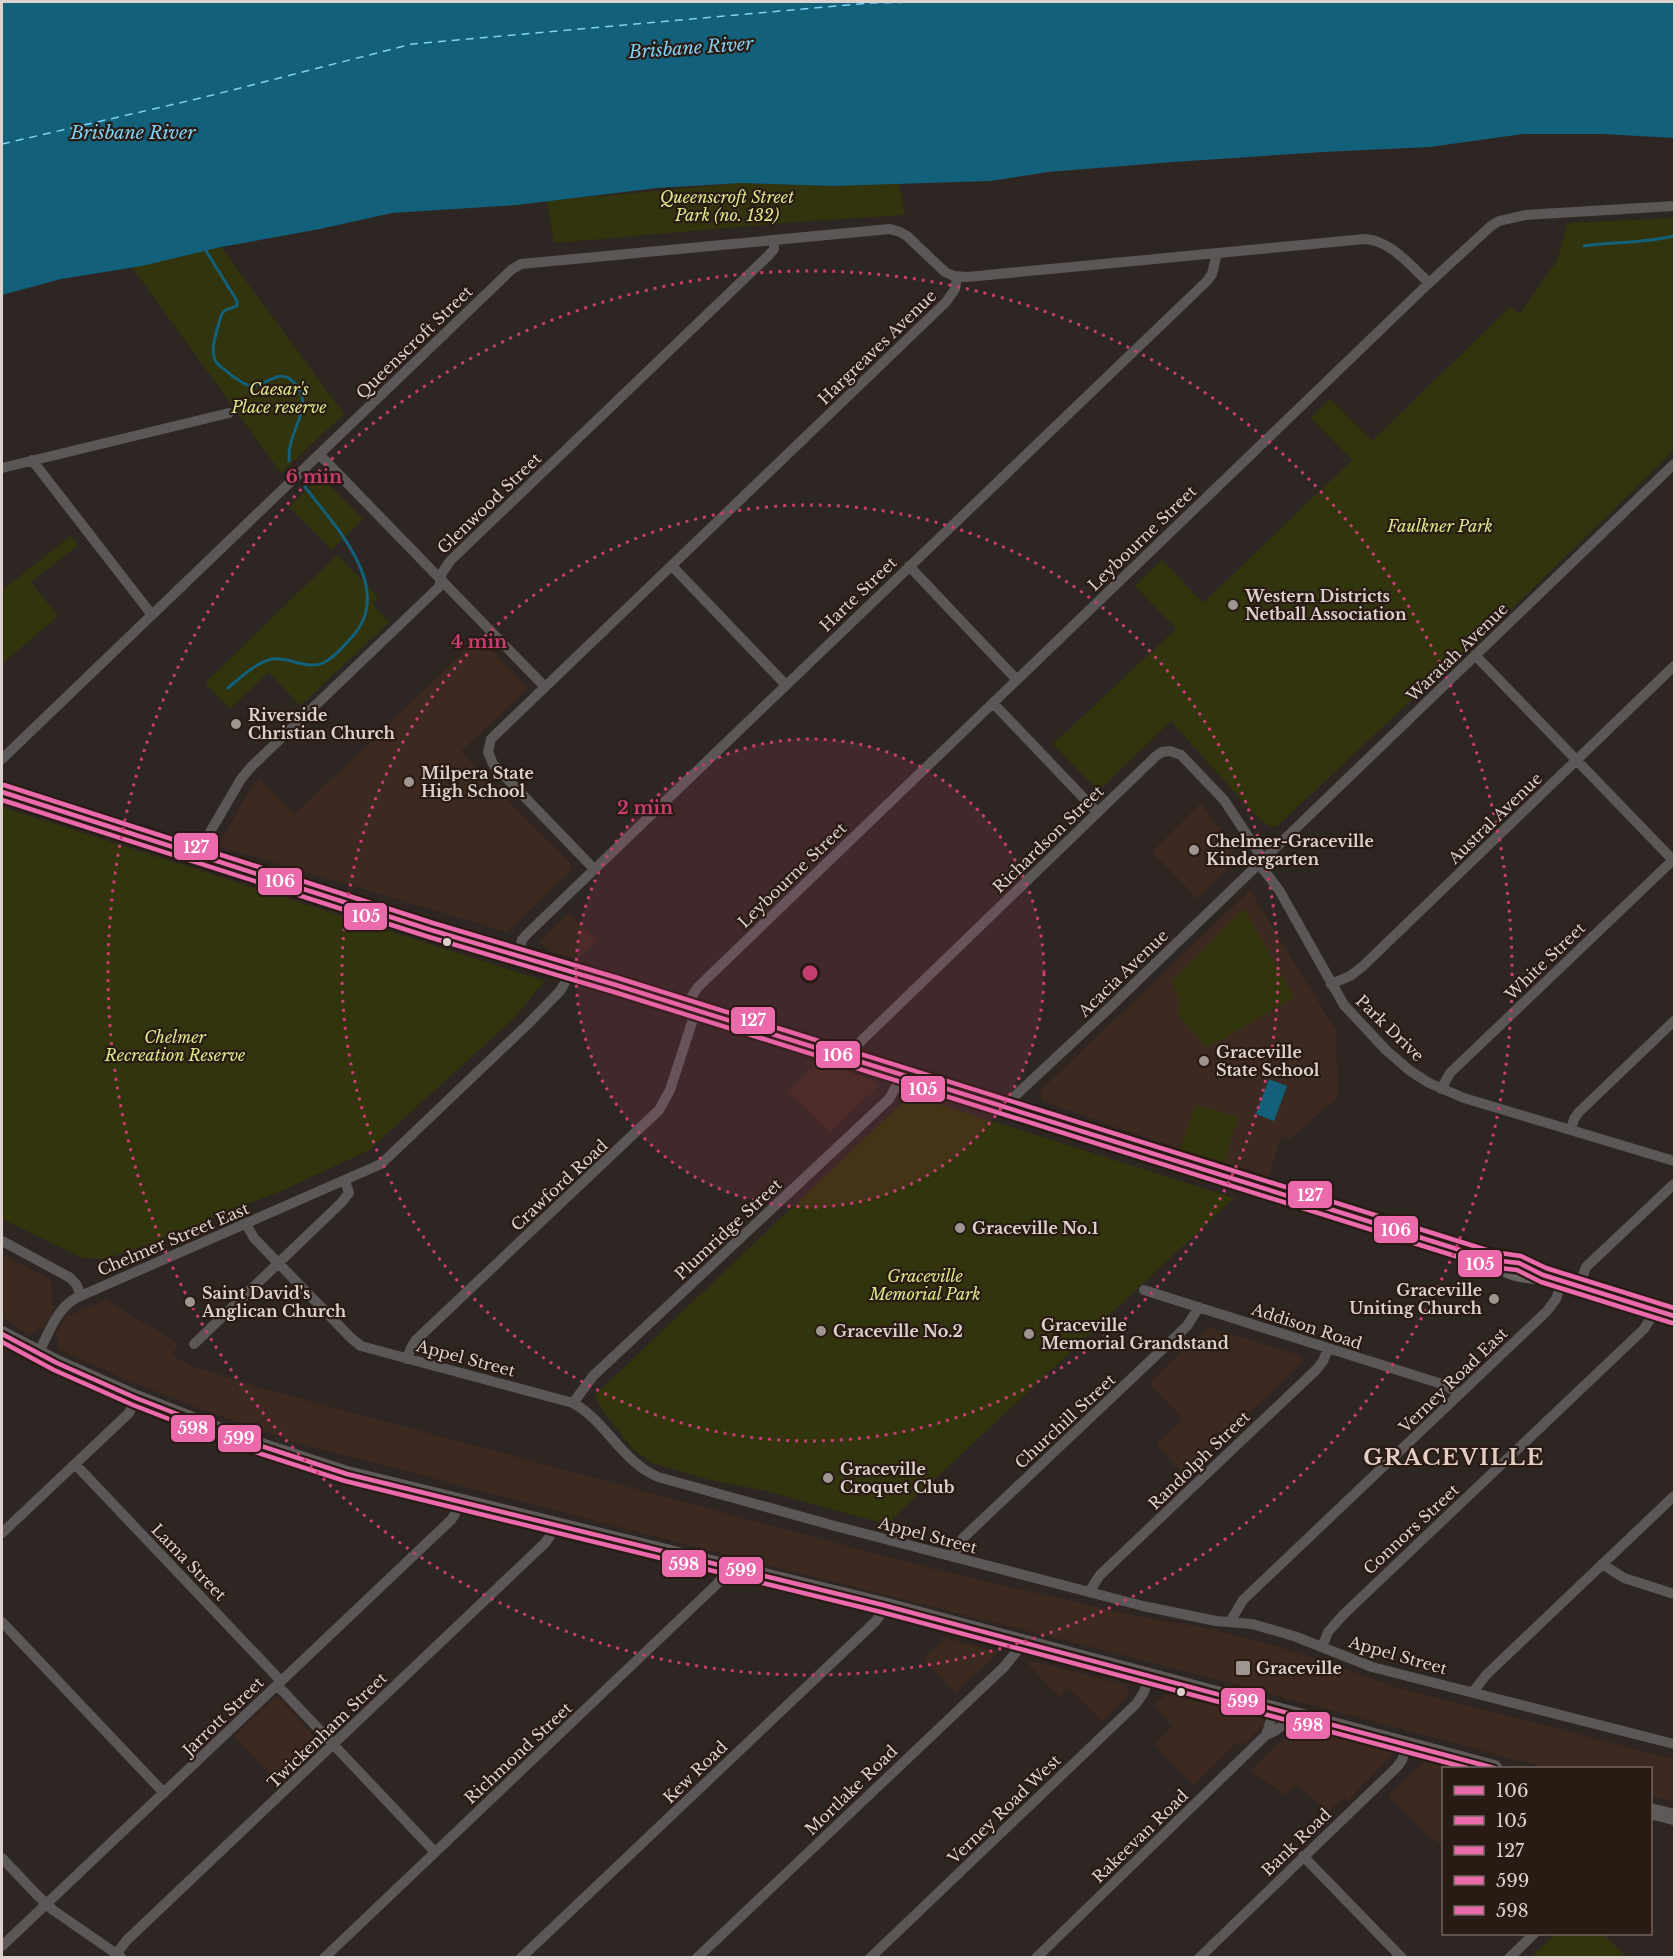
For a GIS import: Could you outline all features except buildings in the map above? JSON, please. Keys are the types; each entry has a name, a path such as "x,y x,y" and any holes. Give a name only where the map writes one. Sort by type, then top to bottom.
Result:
{"main road":[{"path":"2,792 196,856 517,956 573,971 1492,1260 1507,1259 1570,1284 1674,1316"},
{"path":"2,1334 38,1354 136,1398 294,1458 347,1474 883,1605 1490,1767"},
{"path":"1652,1812 1674,1817"}],"street":[{"name":"Leybourne Street","path":"692,1009 692,996 698,987 1429,283 1491,226 1499,221 1539,214 1674,206"},
{"name":"Queenscroft Street","path":"2,759 518,266 547,261 896,230 907,236 941,270 957,277"},
{"path":"957,277 1375,239 1391,248 1429,283"},
{"name":"Glenwood Street","path":"196,856 251,767 440,587 443,570 450,561 768,255 774,249 774,240"},
{"name":"Harte Street","path":"517,956 526,935 1207,281 1212,274 1216,253"},
{"name":"Hargreaves Avenue","path":"594,869 497,768 488,752 489,744 495,735 946,302 955,290 957,277"},
{"path":"2,468 229,413"},
{"path":"319,454 545,687"},
{"path":"32,460 152,615"},
{"name":"Waratah Avenue","path":"1261,861 1674,465"},
{"path":"672,566 786,685"},
{"path":"909,566 1017,680"},
{"path":"1475,655 1674,859"},
{"name":"Austral Avenue","path":"1331,984 1350,976 1362,967 1674,666"},
{"path":"993,703 1097,812"},
{"name":"Richardson Street","path":"849,1059 858,1044 1155,756 1162,752 1174,752 1184,758 1224,800 1259,853 1261,861"},
{"name":"White Street","path":"1441,1089 1450,1073 1674,859"},
{"name":"Park Drive","path":"1261,861 1263,869 1279,890 1331,984 1350,1013 1409,1070 1441,1089 1482,1104 1674,1161"},
{"name":"Acacia Avenue","path":"1004,1106 1261,861"},
{"name":"Chelmer Street East","path":"38,1354 64,1307 81,1295 377,1166 528,1024 560,991 573,971"},
{"name":"Crawford Road","path":"407,1359 416,1341 664,1105 692,1009"},
{"path":"1571,1130 1579,1112 1674,1021"},
{"name":"Plumridge Street","path":"573,1403 593,1376 889,1099 902,1076"},
{"path":"194,1344 346,1199 349,1191 345,1181"},
{"name":"Verney Road East","path":"1230,1622 1243,1600 1547,1311 1586,1267 1674,1184"},
{"name":"Appel Street","path":"246,1224 250,1233 356,1342 367,1348 573,1403 588,1414 642,1468 658,1477 835,1526 1143,1606 1216,1621 1244,1622 1272,1629 1372,1666 1674,1744"},
{"path":"2,1241 65,1274 74,1282 81,1295"},
{"name":"Addison Road","path":"1144,1290 1445,1385 1459,1394"},
{"name":"Churchill Street","path":"953,1557 963,1538 1186,1326 1199,1307"},
{"name":"Connors Street","path":"1322,1647 1328,1632 1343,1615 1644,1329 1656,1311"},
{"name":"Randolph Street","path":"1089,1592 1100,1575 1317,1369 1328,1349"},
{"path":"2,1533 129,1413 136,1398"},
{"name":"Lama Street","path":"75,1464 435,1852"},
{"path":"1473,1692 1486,1675 1674,1496"},
{"name":"Jarrott Street","path":"2,1946 451,1520 458,1502"},
{"name":"Twickenham Street","path":"120,1955 126,1941 545,1543 553,1525"},
{"path":"1602,1564 1624,1578 1674,1594"},
{"name":"Richmond Street","path":"324,1958 717,1584 726,1566"},
{"name":"Kew Road","path":"521,1958 876,1621 883,1605"},
{"path":"2,1622 164,1793"},
{"name":"Mortlake Road","path":"697,1958 1004,1666 1013,1657 1021,1641"},
{"name":"Verney Road West","path":"870,1958 1136,1704 1150,1676"},
{"path":"1266,1735 1271,1720 1270,1708"},
{"name":"Rakeevan Road","path":"1036,1958 1266,1735 1275,1731 1294,1715"},
{"name":"Bank Road","path":"1199,1958 1397,1767 1407,1744"},
{"path":"1304,1856 1402,1958"},
{"path":"2,1858 46,1904 120,1955"},
{"path":"1509,1958 1533,1935"}],"shaded area":[{"name":"Milpera State High School","path":"479,637 528,688 461,751 570,863 571,871 507,932 222,847 221,841 252,786 259,778 295,814"},
{"name":"Chelmer-Graceville Kindergarten","path":"1201,803 1234,849 1227,869 1198,899 1152,852"},
{"name":"Graceville State School","path":"1250,890 1336,1031 1338,1097 1290,1139 1281,1136 1269,1176 1180,1149 1042,1101 1040,1091"},
{"path":"569,913 596,941 578,959 551,952 539,942"},
{"path":"819,1060 877,1082 878,1087 830,1132 788,1091"},
{"path":"2,1254 51,1279 52,1305 55,1307 43,1329 40,1328 29,1335 2,1317"},
{"path":"106,1300 179,1344 171,1355 192,1366 261,1388 933,1569 1132,1615 1216,1630 1307,1655 1392,1686 1674,1759 1674,1802 1652,1796 1652,1767 1544,1767 1154,1663 295,1442 198,1408 58,1349 58,1337 55,1336 67,1314 70,1315"},
{"path":"1208,1327 1302,1356 1303,1362 1184,1474 1156,1445 1183,1419 1149,1383"},
{"path":"945,1638 999,1652 955,1693 923,1659"},
{"path":"1032,1661 1125,1685 1129,1690 1128,1695 1102,1721 1069,1688 1059,1697 1028,1664"},
{"path":"1166,1694 1260,1717 1267,1722 1244,1744 1237,1743 1193,1785 1158,1749 1159,1747 1154,1745 1173,1726 1153,1706"},
{"path":"277,1696 317,1739 275,1779 234,1736"},
{"path":"1296,1727 1393,1753 1348,1801 1344,1797 1327,1813 1298,1784 1285,1795 1250,1771"},
{"path":"1424,1762 1443,1767 1442,1844 1428,1836 1388,1795"}],"green space":[{"name":"Queenscroft Street Park (no. 132)","path":"741,183 833,186 899,184 905,215 554,243 547,201"},
{"name":"Faulkner Park","path":"1674,218 1674,450 1474,646 1438,675 1276,827 1268,825 1254,814 1171,721 1098,791 1053,744 1176,629 1135,586 1162,560 1203,603 1352,460 1311,418 1330,399 1372,441 1510,307 1520,314 1558,259 1567,223"},
{"name":"Caesar's Place reserve","path":"221,247 344,414 281,473 132,267"},
{"path":"320,475 363,519 332,550 289,507"},
{"path":"71,536 78,545 31,582 58,616 2,664 2,590"},
{"path":"337,555 378,597 372,604 389,622 300,706 269,672 230,709 205,683"},
{"name":"Chelmer Recreation Reserve","path":"2,807 545,981 513,1019 369,1150 288,1188 128,1252 103,1259 83,1258 2,1219"},
{"path":"1244,908 1294,997 1207,1048 1178,1015 1180,1000 1172,981"},
{"name":"Graceville Memorial Park","path":"910,1095 1234,1198 885,1526 878,1522 762,1490 710,1480 652,1463 633,1449 603,1411 595,1397 597,1393"},
{"path":"1196,1104 1238,1118 1224,1162 1180,1149"},
{"path":"1555,1935 1604,1935 1626,1957 1531,1957"}],"water":[{"name":"Brisbane River","path":"2,2 1674,2 1674,138 1603,134 1523,134 1430,147 1173,162 1048,172 990,181 833,186 741,183 657,188 517,205 392,213 221,247 142,266 61,279 2,295"},
{"path":"1269,1079 1287,1086 1274,1121 1256,1114"}],"waterway":[{"path":"1584,246 1674,236"},
{"path":"205,249 237,301 237,306 225,311 220,318 213,349 217,363 248,385 257,386 279,376 291,379 301,393 302,408 289,450 289,461"},
{"path":"228,688 267,660 279,659 311,665 323,663 342,649 363,619 367,600 365,579 345,539 305,487"}],"ferry route":[{"path":"2,144 205,97 412,44 870,3 919,2"}],"transit line":[{"name":"127","path":"4,785 433,923 618,978 1493,1252 1521,1256 1546,1268 1674,1308"},
{"name":"106","path":"2,792 431,930 616,985 1492,1260 1519,1263 1543,1275 1674,1316"},
{"name":"105","path":"2,800 429,937 614,992 1490,1267 1517,1270 1541,1282 1672,1323"},
{"name":"599","path":"2,1334 57,1363 136,1398 249,1442 347,1474 883,1605 1490,1767"},
{"name":"598","path":"2,1342 54,1370 133,1405 246,1449 345,1481 881,1612 1463,1767"}],"place":[{"name":"Western Districts Netball Association","path":"1233,605"},
{"name":"Riverside Christian Church","path":"236,724"},
{"name":"Milpera State High School","path":"409,782"},
{"name":"Chelmer-Graceville Kindergarten","path":"1194,850"},
{"name":"Graceville State School","path":"1204,1061"},
{"name":"Graceville No.1","path":"960,1228"},
{"name":"Graceville Uniting Church","path":"1494,1299"},
{"name":"Saint David's Anglican Church","path":"190,1302"},
{"name":"Graceville No.2","path":"821,1331"},
{"name":"Graceville Memorial Grandstand","path":"1029,1334"},
{"name":"Graceville Croquet Club","path":"828,1478"},
{"name":"Graceville","path":"1243,1668"}],"district":[{"name":"GRACEVILLE","path":"1454,1457"}]}
